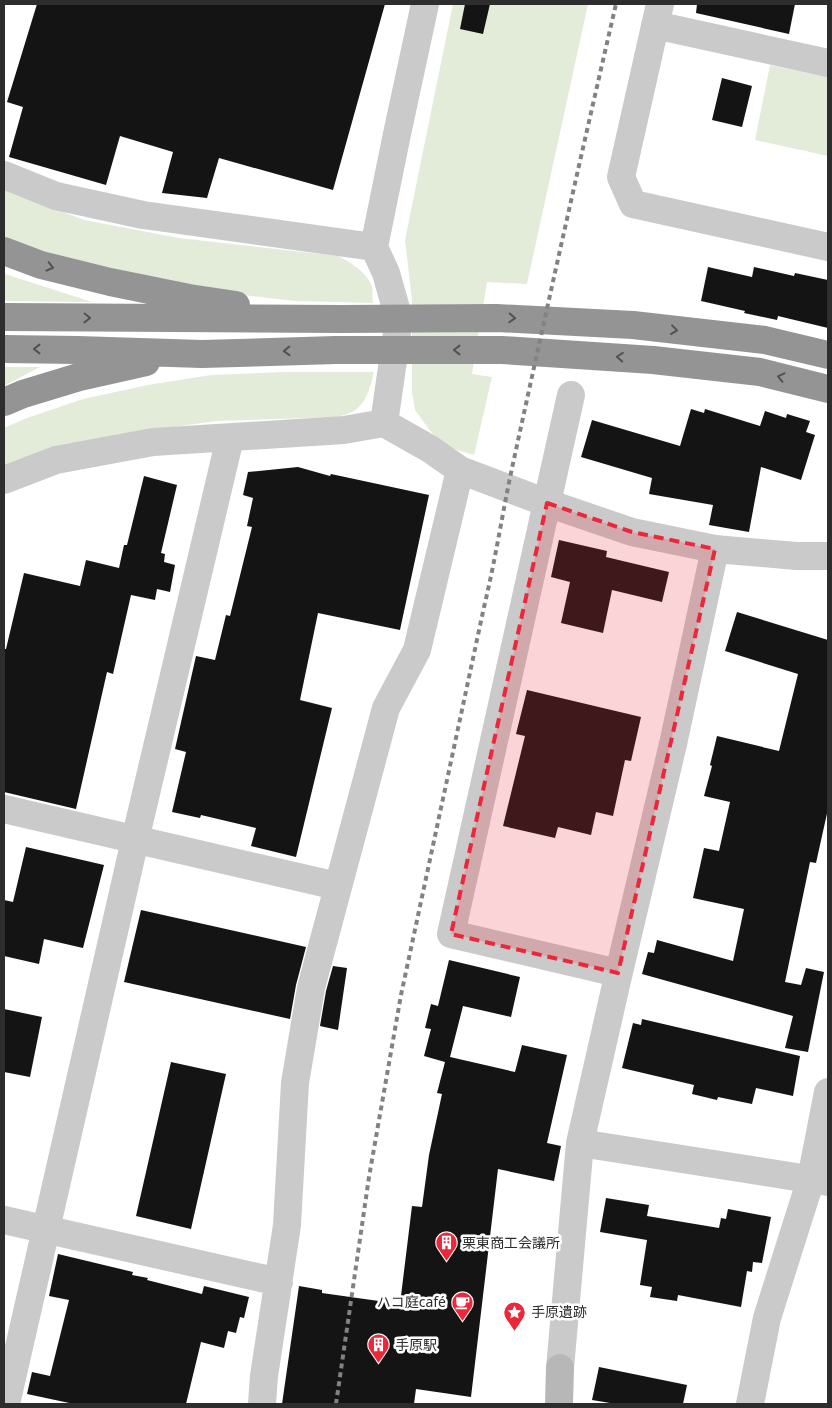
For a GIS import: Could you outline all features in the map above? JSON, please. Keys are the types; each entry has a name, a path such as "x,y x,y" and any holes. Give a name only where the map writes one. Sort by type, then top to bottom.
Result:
{"highway":[{"path":"4,251 41,265 110,282 189,298 341,319"},
{"path":"4,316 341,319 497,318 633,325 765,340 828,356"},
{"path":"4,349 202,354 336,350 502,350 653,360 760,372 828,389"},
{"path":"4,402 23,394 80,377 138,363 202,354"}],"street":[{"path":"384,423 399,319 386,273 374,247 425,4"},
{"path":"828,63 658,14 621,177 633,204 828,247"},
{"path":"4,175 56,196 143,215 374,247"},
{"path":"571,395 451,934 618,974"},
{"path":"4,480 56,460 153,442 344,430 384,423 460,470 547,503 632,532 715,549 796,556 828,556"},
{"path":"6,1404 135,840 230,438"},
{"path":"262,1404 264,1376 287,1225 295,1083 311,988 386,708 416,650 460,470"},
{"path":"559,1404 560,1368 580,1143 673,744 715,549"},
{"path":"4,809 337,886"},
{"path":"750,1404 767,1318 819,1180 828,1092"},
{"path":"580,1143 819,1180"},
{"path":"4,1220 279,1282"}],"highlighted area":[{"path":"547,503 632,532 715,549 618,973 451,934"}],"green space":[{"path":"453,4 588,4 527,284 487,282 472,374 492,377 474,455 454,449 431,432 415,410 412,392 412,300 405,240"},
{"path":"770,65 828,77 828,156 755,140"},
{"path":"4,189 84,220 179,238 338,256 353,264 366,276 372,286 373,303 295,301 191,289 26,248 4,237"},
{"path":"5,274 92,302 4,301"},
{"path":"4,367 40,367 4,386"},
{"path":"283,372 374,372 364,401 355,410 344,415 334,417 216,421 145,431 4,470 4,428 27,418 83,399 148,385 211,375"}],"building":[{"path":"37,4 385,4 333,190 219,158 207,198 162,193 173,152 120,136 106,185 9,157 23,107 7,102"},
{"path":"465,4 490,4 483,34 460,29"},
{"path":"697,4 795,4 789,34 696,13"},
{"path":"722,78 752,86 742,127 712,120"},
{"path":"708,267 752,277 754,267 794,276 795,273 828,280 828,328 778,316 777,320 744,313 745,311 701,301"},
{"path":"691,409 704,413 705,409 760,426 765,411 786,418 787,414 810,421 806,432 815,435 801,480 761,467 749,532 709,525 713,505 649,494 652,478 581,457 592,420 680,446"},
{"path":"298,467 330,476 331,474 429,495 400,630 318,613 300,700 332,708 296,857 251,846 256,828 201,815 200,818 172,812 186,752 175,749 196,656 215,660 226,615 230,616 252,527 247,526 253,498 243,495 248,472"},
{"path":"144,476 177,485 161,553 165,554 164,562 175,565 170,592 157,589 155,600 131,595 113,674 107,672 76,809 4,792 4,649 6,649 24,573 80,586 86,560 119,568 124,545 127,545"},
{"path":"559,540 607,551 606,557 669,572 662,602 612,590 603,633 561,623 570,582 551,577"},
{"path":"737,612 828,640 828,809 816,863 810,862 785,982 801,985 806,968 824,972 808,1052 785,1048 793,1016 642,974 648,952 654,953 657,940 733,961 744,909 693,898 704,848 719,851 730,802 704,796 712,766 710,765 717,736 779,751 798,674 725,651"},
{"path":"527,690 641,717 631,761 625,760 613,816 596,812 591,835 558,827 555,838 503,826 525,736 516,734"},
{"path":"26,847 104,865 83,948 44,939 39,964 4,956 4,900 13,902"},
{"path":"141,910 306,947 296,985 290,1019 124,982"},
{"path":"449,960 520,977 511,1017 463,1006 450,1057 515,1072 522,1045 567,1055 547,1143 561,1146 554,1181 498,1169 471,1397 416,1389 414,1404 282,1404 299,1286 322,1290 322,1293 400,1304 412,1206 422,1207 429,1155 442,1094 437,1093 445,1062 424,1056 431,1029 425,1028 431,1004 438,1006"},
{"path":"333,966 347,968 338,1030 320,1026 326,991"},
{"path":"4,1009 42,1017 30,1077 4,1072"},
{"path":"642,1019 800,1056 793,1096 756,1088 752,1104 718,1097 717,1100 692,1094 694,1085 622,1068 633,1023 641,1025"},
{"path":"171,1062 226,1074 191,1229 136,1216"},
{"path":"606,1198 649,1205 647,1216 719,1228 721,1218 726,1219 728,1209 771,1217 762,1263 753,1262 752,1272 747,1271 741,1307 678,1295 677,1301 650,1297 652,1287 640,1285 647,1240 600,1232"},
{"path":"58,1254 133,1272 132,1275 148,1278 147,1280 202,1294 204,1286 249,1297 244,1318 240,1317 236,1333 228,1331 224,1348 201,1342 186,1404 74,1404 27,1394 32,1372 50,1376 69,1300 49,1296"},
{"path":"599,1367 687,1385 683,1404 616,1404 592,1400"}],"railway":[{"path":"336,1404 369,1177 401,995 514,459 616,4"}],"place":[{"name":"栗東商工会議所","path":"446,1262"},
{"name":"ハコ庭café","path":"462,1321"},
{"name":"手原遺跡","path":"515,1331"},
{"name":"手原駅","path":"379,1364"}]}
